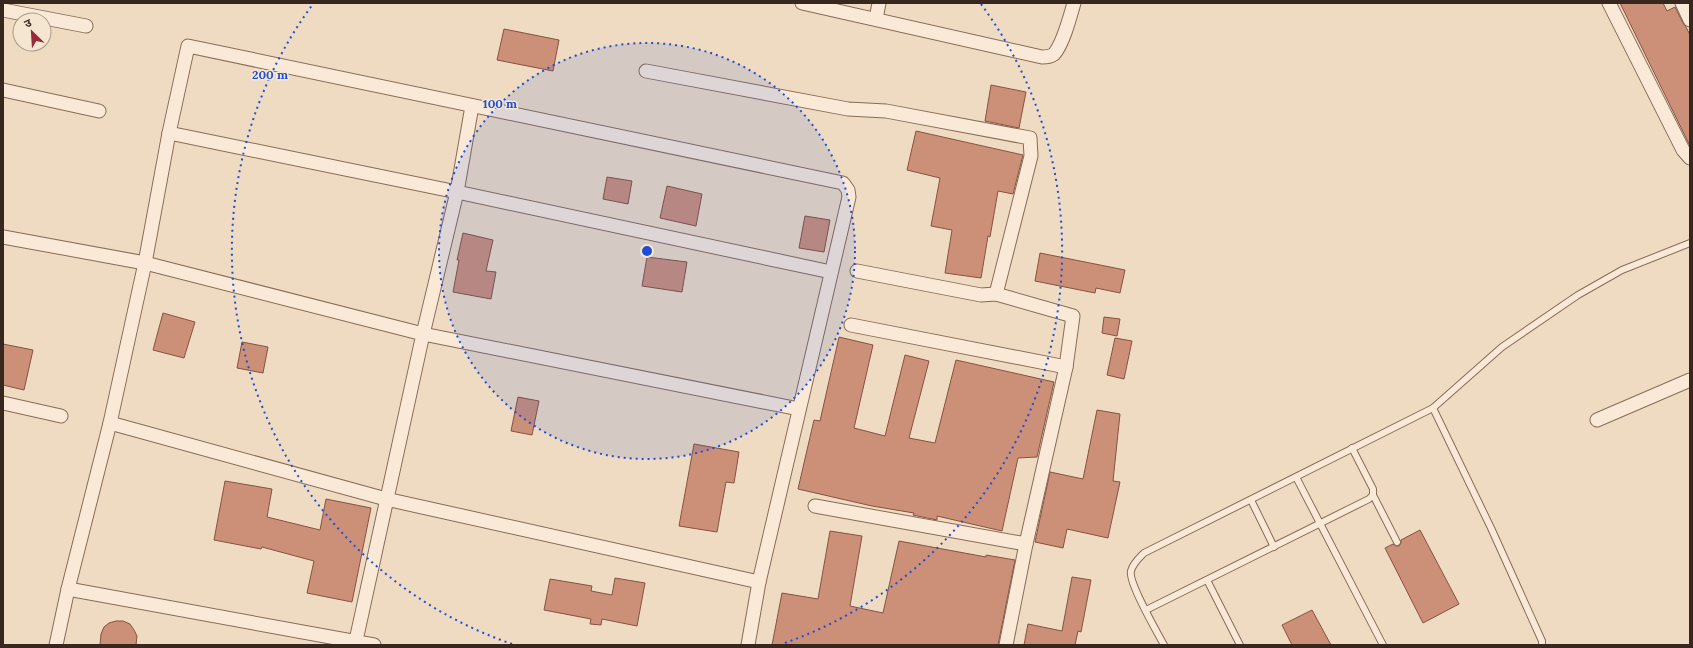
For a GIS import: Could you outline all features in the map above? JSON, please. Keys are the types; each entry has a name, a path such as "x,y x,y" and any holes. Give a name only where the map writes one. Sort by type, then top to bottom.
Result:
{"street":[{"path":"802,3 1042,57 1048,57 1053,54 1061,41 1074,3"},
{"path":"876,19 880,3"},
{"path":"1609,3 1683,150 1690,158"},
{"path":"1682,3 1690,20"},
{"path":"3,10 86,26"},
{"path":"56,645 68,589 110,423 145,263 169,132 188,46 843,183 848,190 849,197 759,582 748,645"},
{"path":"646,71 848,109 886,111 1030,138 1031,156 996,294"},
{"path":"3,90 99,111"},
{"path":"355,643 423,334 457,192 472,106"},
{"path":"169,132 831,272"},
{"path":"3,237 145,263 423,334 799,409"},
{"path":"857,271 982,295 996,294 1073,316 1066,368 1026,544 1006,645"},
{"path":"851,325 1066,368"},
{"path":"1597,420 1690,380"},
{"path":"3,403 61,416"},
{"path":"110,423 386,499 759,582"},
{"path":"814,506 1026,544"},
{"path":"68,589 355,643 374,645"}],"lane":[{"path":"1164,645 1133,584 1131,572 1135,562 1144,553 1434,408 1502,347 1578,295 1633,265 1690,243"},
{"path":"1434,408 1491,528 1542,641 1542,645"},
{"path":"1352,448 1373,489 1373,495 1397,542"},
{"path":"1296,477 1382,645"},
{"path":"1146,610 1369,500 1373,495"},
{"path":"1251,500 1274,547"},
{"path":"1207,580 1240,645"}],"building":[{"path":"1620,3 1663,3 1667,11 1675,7 1690,35 1690,146"},
{"path":"504,29 559,40 553,71 497,60"},
{"path":"991,85 1026,92 1019,128 985,121"},
{"path":"916,131 1023,155 1013,194 998,191 981,278 945,273 952,230 931,226 940,178 907,170"},
{"path":"607,177 632,181 628,204 603,199"},
{"path":"667,186 702,194 696,226 660,218"},
{"path":"805,216 830,220 824,252 799,248"},
{"path":"463,233 493,240 486,271 496,272 491,299 453,292 459,260 457,260"},
{"path":"1040,253 1125,270 1120,293 1096,288 1095,293 1035,281"},
{"path":"647,257 687,262 682,292 642,286"},
{"path":"163,313 195,322 184,358 153,350"},
{"path":"1104,317 1120,319 1117,336 1102,333"},
{"path":"839,337 873,345 854,428 885,436 905,355 929,361 909,438 935,443 956,360 1054,382 1037,457 1018,458 1002,531 937,516 937,520 913,515 914,513 872,506 798,489 814,420 820,421"},
{"path":"1115,338 1132,341 1124,379 1107,375"},
{"path":"242,342 268,347 263,373 237,368"},
{"path":"3,344 33,350 24,390 3,385"},
{"path":"518,397 539,401 532,435 511,431"},
{"path":"1097,410 1120,414 1113,481 1120,482 1108,538 1067,529 1063,548 1035,542 1050,472 1083,479"},
{"path":"694,444 739,452 734,483 726,482 717,532 679,526"},
{"path":"225,481 272,489 267,517 320,530 326,499 371,508 352,602 307,593 314,561 262,547 261,549 214,540"},
{"path":"1420,530 1459,604 1423,623 1385,548 1393,544 1399,546 1401,540"},
{"path":"830,531 862,536 850,606 883,613 899,541 986,557 986,555 1015,560 998,645 772,645 782,593 818,599"},
{"path":"1072,577 1091,580 1081,632 1078,631 1075,645 1024,645 1028,624 1062,631"},
{"path":"615,578 645,583 637,626 602,619 601,625 590,624 591,619 544,610 550,579 592,586 591,591 612,595"},
{"path":"1312,610 1331,645 1292,645 1282,625"},
{"path":"123,621 130,624 137,636 136,645 100,645 101,634 104,627 109,623"}]}
